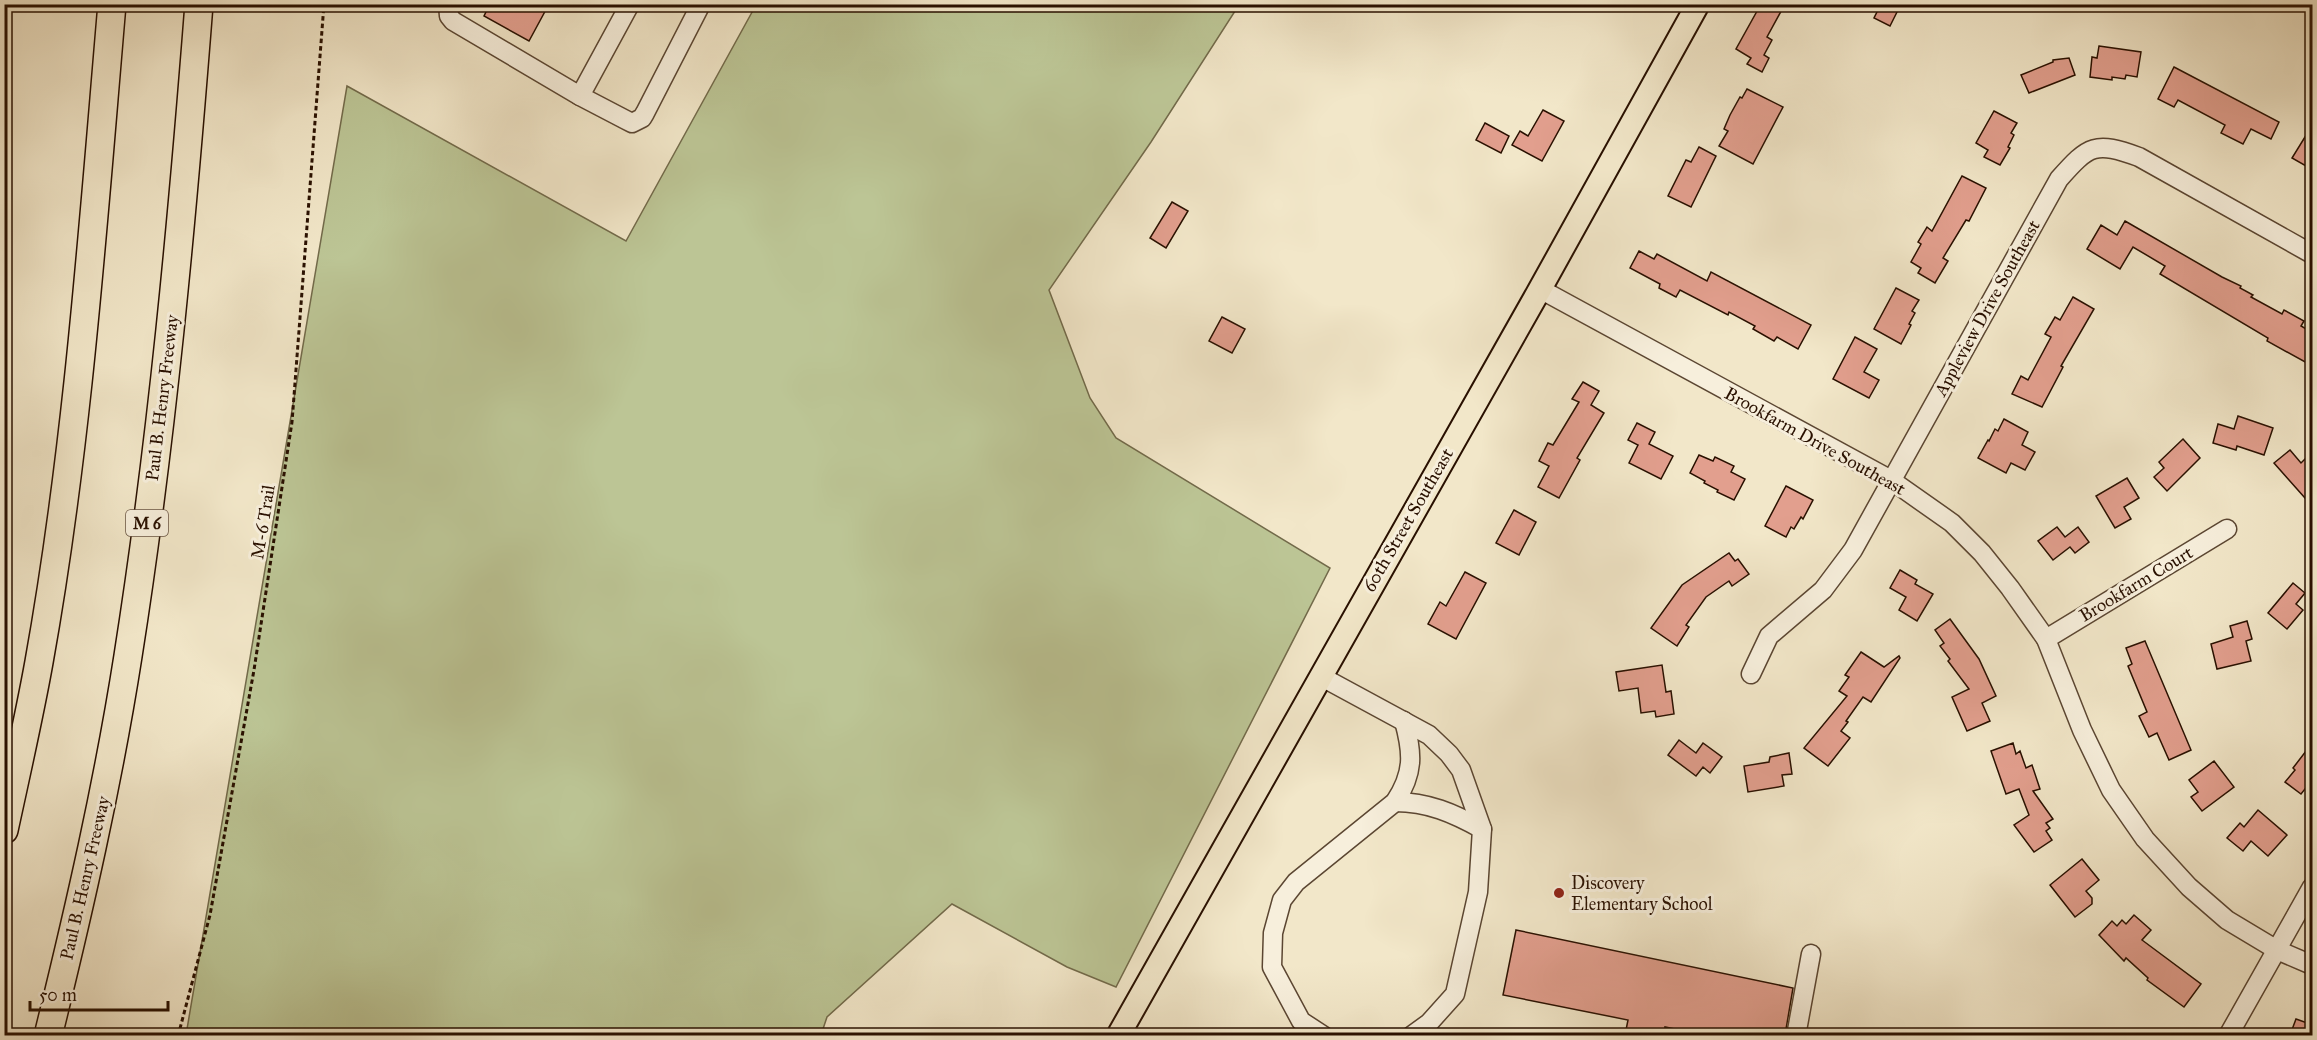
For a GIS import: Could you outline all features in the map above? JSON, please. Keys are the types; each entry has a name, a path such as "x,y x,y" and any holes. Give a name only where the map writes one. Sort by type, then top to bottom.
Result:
{"highway":[{"path":"4,830 39,661 59,524 89,261 112,4"},
{"name":"Paul B. Henry Freeway","path":"48,1035 104,792 128,657 172,319 200,4"}],"main road":[{"name":"60th Street Southeast","path":"1118,1035 1540,289 1698,4"}],"street":[{"path":"448,4 448,16 453,21 580,96 632,123 638,121 645,112 701,4"},
{"path":"580,96 630,4"},
{"name":"Appleview Drive Southeast","path":"1750,674 1769,636 1823,590 1854,550 2059,179 2078,157 2096,147 2117,149 2139,157 2313,254"},
{"name":"Brookfarm Drive Southeast","path":"1540,289 1891,480 1952,523 1982,553 2046,639 2082,730 2111,790 2145,839 2189,887 2227,920 2277,950 2313,965"},
{"name":"Brookfarm Court","path":"2046,639 2227,529"},
{"path":"1320,676 1429,735 1449,754 1461,770 1482,829 1478,892 1455,994 1429,1023 1411,1035"},
{"path":"1324,1035 1301,1021 1272,967 1273,933 1282,900 1296,882 1395,802 1405,786 1410,768 1410,746 1404,722"},
{"path":"1395,802 1416,802 1449,811 1482,829"},
{"path":"2228,1035 2313,887"},
{"path":"1796,1035 1811,954"}],"path":[{"name":"M-6 Trail","path":"178,1035 210,915 254,670 292,422 318,111 324,4"}],"green space":[{"path":"756,5 1232,5 1237,8 1151,142 1049,290 1090,398 1116,438 1330,568 1116,987 1067,967 952,904 827,1017 821,1035 186,1035 347,86 626,241"}],"building":[{"path":"490,4 549,4 529,41 484,16"},
{"path":"1761,4 1785,4 1767,37 1772,40 1764,55 1769,58 1762,72 1747,64 1751,58 1736,49"},
{"path":"1881,4 1901,4 1890,26 1874,18"},
{"path":"2099,46 2141,52 2137,77 2126,75 2125,79 2112,77 2112,80 2090,77 2092,57 2097,58"},
{"path":"2069,58 2075,75 2029,93 2021,75 2053,62 2053,60"},
{"path":"2174,67 2279,122 2271,139 2251,129 2243,144 2221,133 2225,125 2178,100 2174,107 2158,99"},
{"path":"1747,89 1783,107 1753,164 1719,146 1728,131 1724,129 1730,115"},
{"path":"1543,110 1564,121 1542,161 1512,145 1520,131 1528,136"},
{"path":"1994,111 2017,123 2011,133 2014,135 2008,147 2010,148 2000,165 1984,157 1988,150 1976,143"},
{"path":"1485,123 1509,136 1501,153 1476,140"},
{"path":"2313,124 2313,170 2292,158"},
{"path":"1699,147 1716,156 1691,207 1668,196 1686,160 1691,162"},
{"path":"1962,176 1986,188 1969,221 1966,220 1943,258 1948,261 1935,283 1918,273 1921,268 1911,262 1921,244 1918,242 1927,227 1932,231"},
{"path":"1172,202 1188,211 1166,248 1150,238"},
{"path":"2125,221 2241,286 2240,288 2253,295 2251,297 2282,314 2284,310 2304,321 2301,326 2308,330 2306,334 2313,338 2313,353 2307,363 2267,341 2268,338 2160,274 2165,266 2133,247 2120,269 2087,249 2101,225 2117,235"},
{"path":"1639,251 1654,259 1657,254 1707,281 1711,272 1811,325 1798,349 1777,337 1774,341 1753,329 1755,326 1729,312 1728,315 1680,290 1676,297 1659,288 1660,284 1630,268"},
{"path":"1896,288 1919,300 1912,311 1915,313 1909,324 1911,325 1901,344 1874,329"},
{"path":"2073,297 2094,309 2061,366 2063,367 2042,407 2012,394 2021,376 2028,380 2051,337 2045,334 2055,317 2060,320"},
{"path":"1222,317 1245,329 1232,353 1209,341"},
{"path":"1855,337 1877,349 1864,372 1879,380 1869,398 1833,379"},
{"path":"1583,382 1599,391 1591,405 1604,413 1577,458 1580,460 1559,498 1538,487 1549,466 1539,461 1548,443 1553,445 1579,402 1572,399"},
{"path":"2238,416 2273,428 2264,455 2237,446 2236,450 2213,443 2218,424 2234,429"},
{"path":"2004,419 2028,432 2022,445 2035,452 2025,470 2011,463 2006,473 1978,458 1995,429 1998,431"},
{"path":"1637,423 1655,432 1649,444 1673,456 1661,479 1629,463 1638,445 1628,440"},
{"path":"2183,439 2200,458 2167,491 2154,477 2164,468 2159,462"},
{"path":"2290,450 2301,463 2305,459 2313,467 2313,507 2274,463"},
{"path":"1699,455 1713,461 1715,457 1734,466 1731,472 1745,479 1734,500 1717,492 1718,490 1690,473"},
{"path":"2127,478 2139,498 2124,507 2131,519 2115,528 2096,496"},
{"path":"1786,486 1813,500 1803,519 1801,517 1794,529 1791,527 1786,537 1765,526"},
{"path":"1514,510 1536,522 1519,555 1496,543"},
{"path":"2057,527 2065,537 2078,527 2089,542 2075,553 2070,547 2053,560 2038,541"},
{"path":"1729,553 1735,561 1738,559 1749,574 1732,586 1729,581 1706,597 1686,625 1689,627 1677,646 1651,628 1682,585"},
{"path":"1900,570 1917,580 1915,584 1933,594 1917,621 1899,610 1906,597 1890,588"},
{"path":"1465,572 1486,583 1456,639 1428,624 1440,602 1446,606"},
{"path":"2293,583 2305,593 2296,604 2303,610 2287,629 2268,613"},
{"path":"1950,619 1979,659 1996,696 1982,703 1990,721 1967,731 1952,697 1969,689 1948,661 1950,659 1940,646 1944,643 1935,630"},
{"path":"2247,621 2252,639 2246,641 2251,661 2217,669 2211,644 2233,637 2230,626"},
{"path":"2145,641 2191,750 2169,760 2157,733 2149,737 2139,716 2147,712 2128,666 2132,664 2126,648"},
{"path":"1861,652 1884,667 1899,656 1900,658 1871,702 1863,697 1846,721 1848,722 1841,731 1850,738 1828,766 1804,748 1847,696 1839,691 1849,677 1845,675"},
{"path":"1662,665 1666,692 1671,691 1674,714 1656,717 1655,711 1641,713 1638,688 1619,691 1616,672"},
{"path":"1679,740 1696,753 1703,743 1722,757 1710,773 1703,767 1696,776 1668,755"},
{"path":"2313,742 2313,779 2301,794 2285,782"},
{"path":"2013,743 2016,754 2020,751 2026,768 2032,765 2040,789 2033,791 2053,819 2046,823 2050,828 2046,831 2052,840 2034,852 2014,825 2029,815 2019,789 2006,794 1991,751"},
{"path":"1789,753 1792,774 1782,775 1784,786 1748,792 1744,766 1769,762 1770,757"},
{"path":"2214,761 2234,787 2202,811 2191,797 2198,792 2189,780"},
{"path":"2258,810 2287,835 2268,856 2251,841 2243,851 2227,838 2240,823 2244,827"},
{"path":"2082,859 2099,880 2086,891 2092,898 2092,904 2075,917 2050,885"},
{"path":"2134,915 2151,930 2142,940 2201,984 2184,1007 2147,980 2148,978 2126,958 2124,961 2099,935 2112,921 2117,926 2122,920 2126,924"},
{"name":"Discovery Elementary School","path":"1516,930 1793,988 1785,1035 1703,1035 1665,1027 1664,1035 1625,1035 1628,1020 1503,995"},
{"path":"2296,1019 2313,1025 2313,1035 2290,1035"}],"place":[{"name":"Discovery Elementary School","path":"1559,893"}]}
